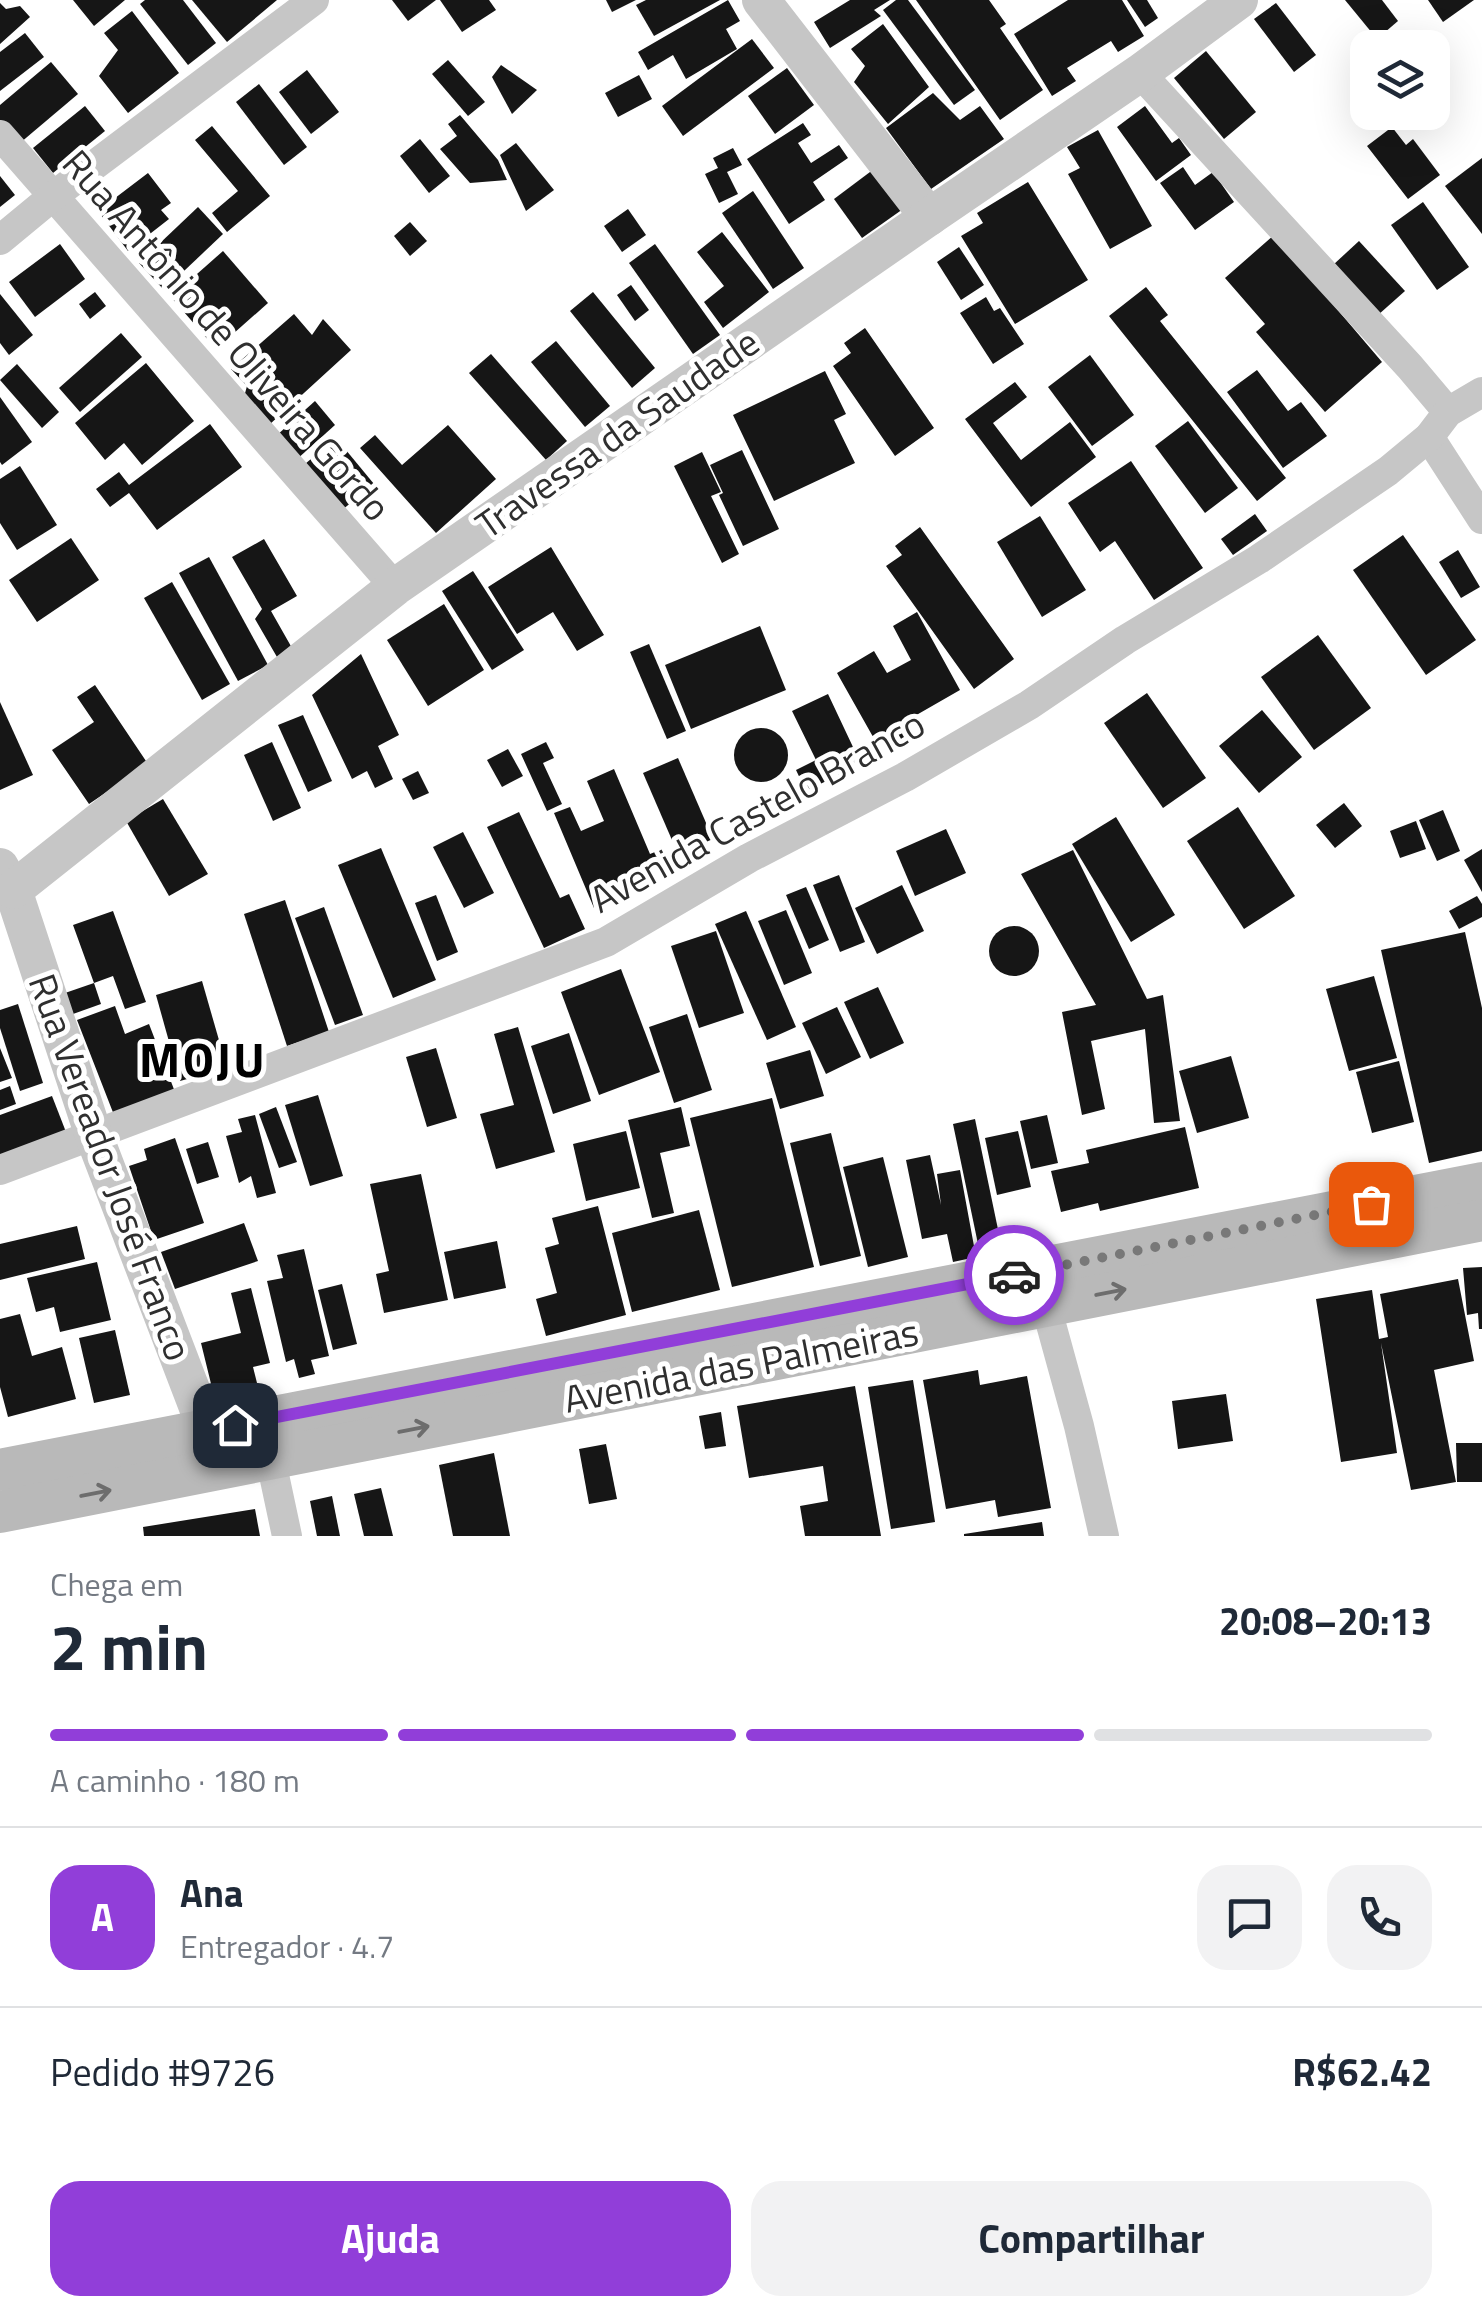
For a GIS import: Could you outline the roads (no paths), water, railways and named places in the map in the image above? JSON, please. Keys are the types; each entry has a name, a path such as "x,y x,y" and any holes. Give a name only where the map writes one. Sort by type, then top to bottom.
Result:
{"main road":[{"name":"Avenida das Palmeiras","path":"1041,1288 1482,1183"},
{"name":"Avenida das Palmeiras","path":"0,1512 212,1450 266,1439 1041,1288 1482,1220"},
{"name":"Avenida das Palmeiras","path":"0,1470 212,1450"}],"street":[{"path":"0,240 52,196 314,0"},
{"path":"761,0 928,217"},
{"name":"Travessa da Saudade","path":"7,879 395,587 1140,74 1240,0"},
{"path":"1140,74 1410,367 1467,401"},
{"name":"Rua Antônio de Oliveira Gordo","path":"0,135 395,587"},
{"name":"Avenida Castelo Branco","path":"0,1170 606,942 749,858 904,777 1029,705 1125,640 1258,559 1388,472 1429,437 1467,401 1482,365"},
{"path":"1429,437 1482,518"},
{"name":"Rua Vereador José Franco","path":"7,879 94,1136 212,1450"},
{"path":"1041,1288 1080,1426 1104,1536"},
{"path":"266,1439 287,1536"}],"district":[{"name":"MOJU","path":"203,1059"}]}
